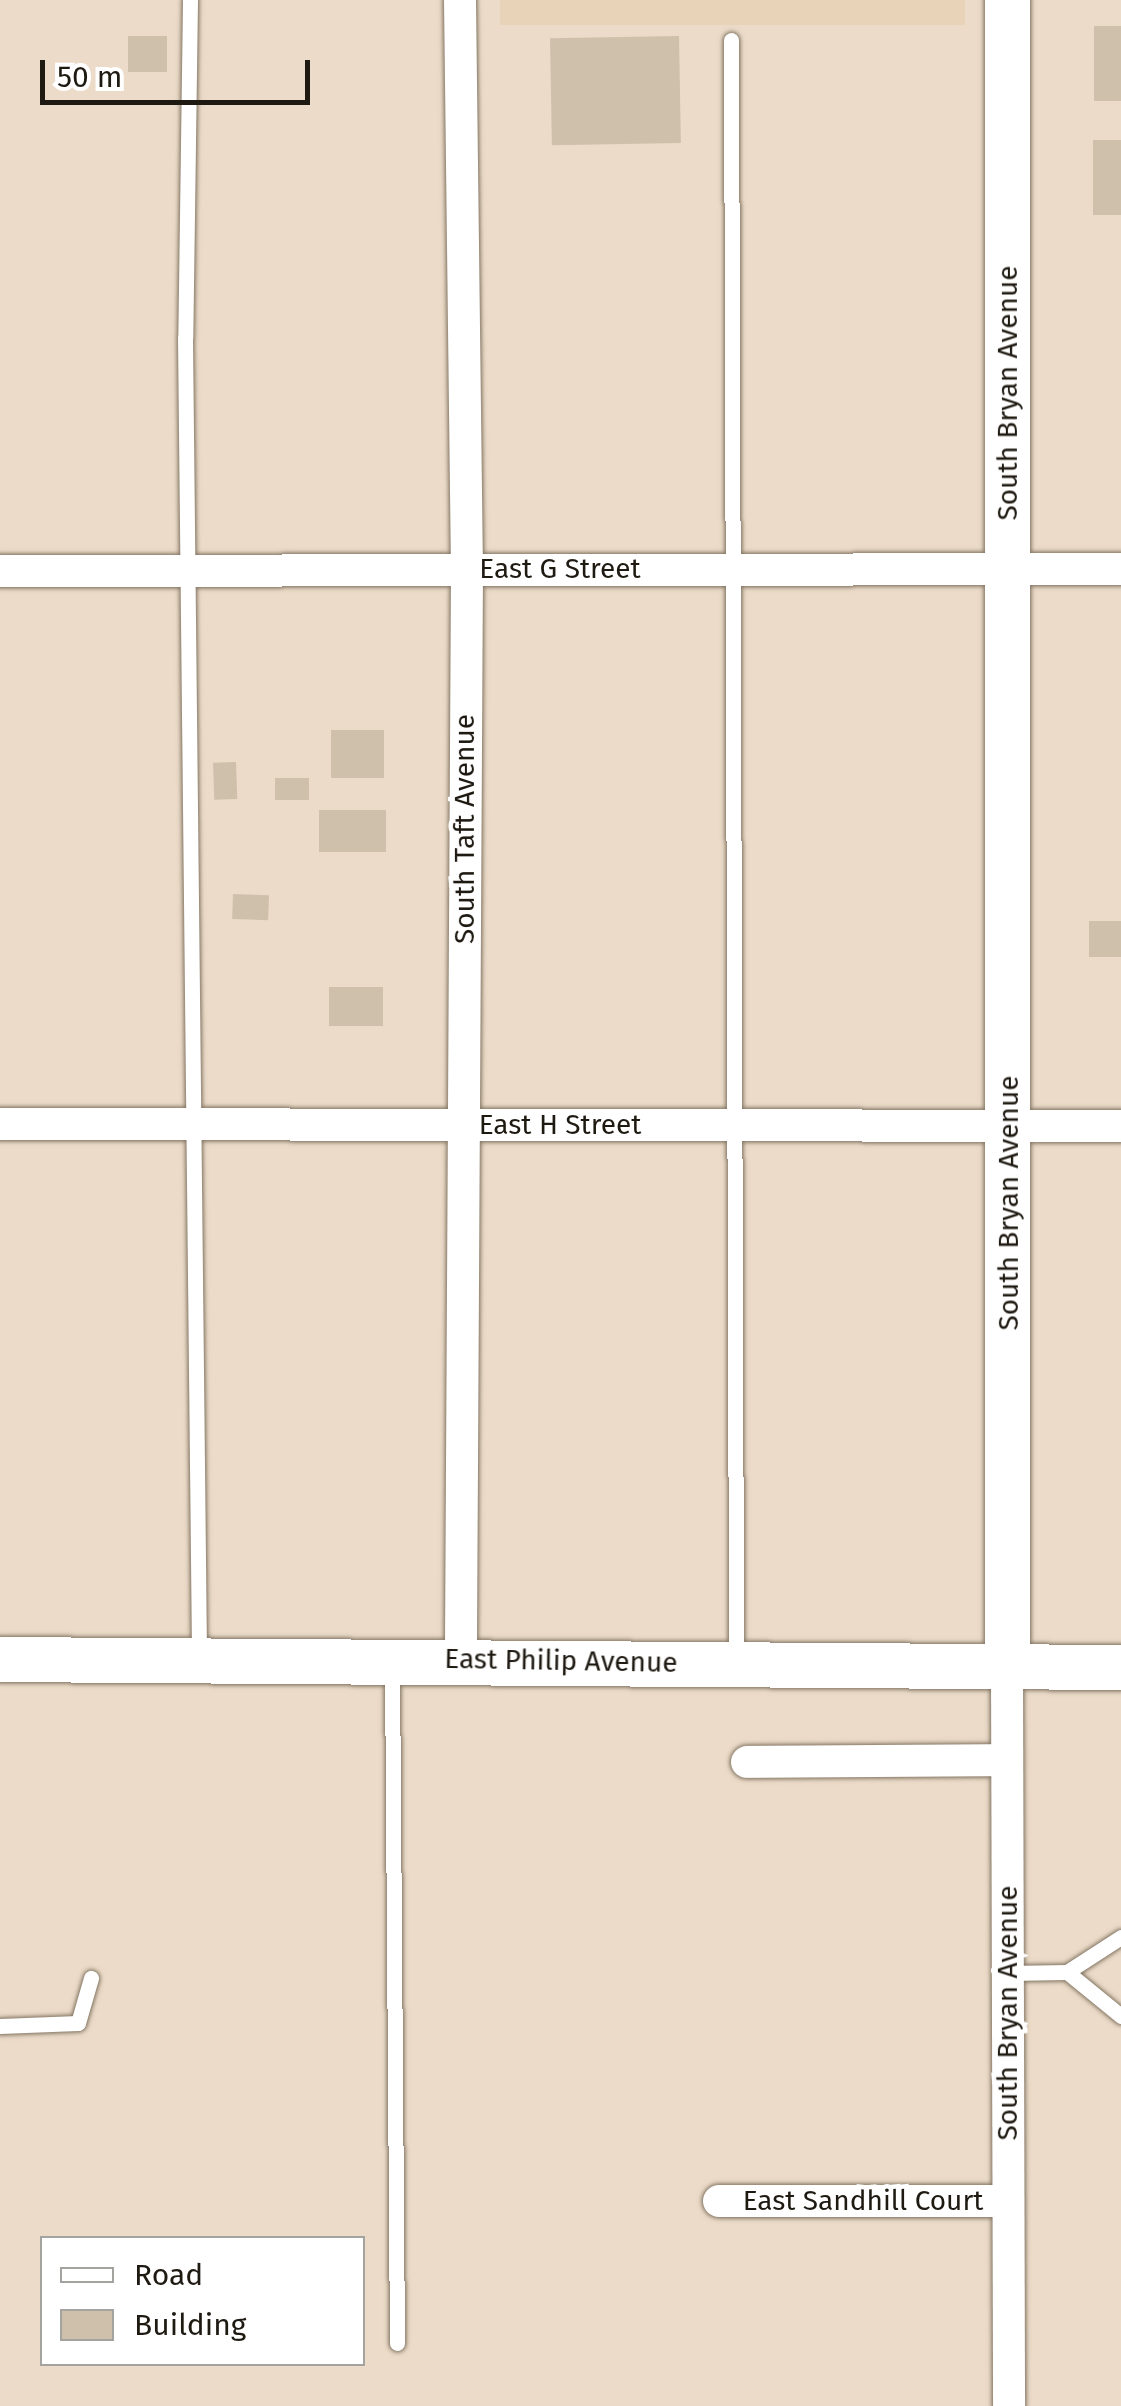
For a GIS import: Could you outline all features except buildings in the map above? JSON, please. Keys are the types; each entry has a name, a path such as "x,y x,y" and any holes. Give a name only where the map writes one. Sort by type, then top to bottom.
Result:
{"main road":[{"name":"South Bryan Avenue","path":"1007,0 1007,1668"},
{"name":"East Philip Avenue","path":"0,1659 392,1658 1121,1667"}],"street":[{"name":"South Taft Avenue","path":"460,0 468,569 461,1659"},
{"name":"East G Street","path":"0,571 1121,569"},
{"name":"East H Street","path":"0,1124 1121,1126"},
{"name":"South Bryan Avenue","path":"1007,1668 1009,2406"},
{"path":"747,1762 1007,1760"},
{"name":"East Sandhill Court","path":"718,2201 1008,2201"}],"lane":[{"path":"190,0 187,570 199,1658"},
{"path":"731,40 736,568 732,1125 736,1664"},
{"path":"392,1658 398,2343"},
{"path":"1008,1973 1068,1972 1121,1937"},
{"path":"1068,1972 1121,2016"},
{"path":"0,2026 78,2022 91,1978"}],"shaded area":[{"path":"500,0 965,0 965,25 500,25"}]}
